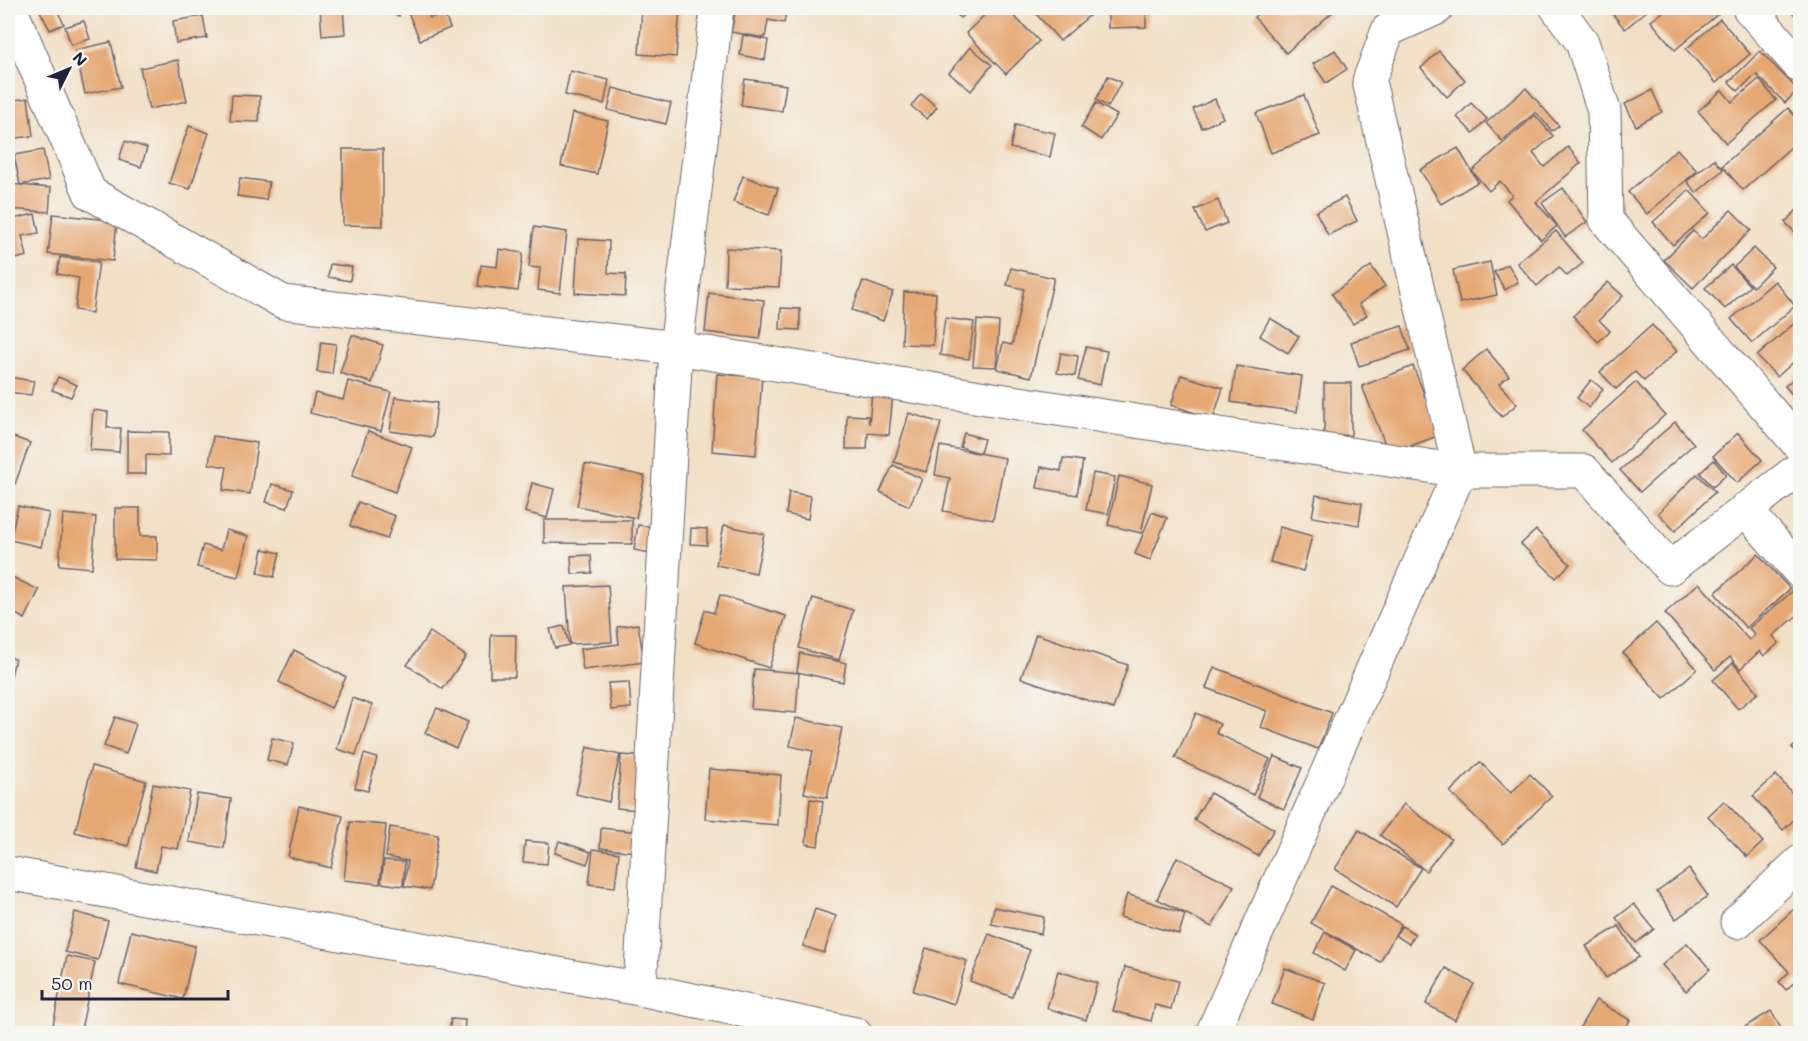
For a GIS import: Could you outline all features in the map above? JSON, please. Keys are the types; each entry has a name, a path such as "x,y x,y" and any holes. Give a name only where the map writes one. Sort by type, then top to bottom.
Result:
{"street":[{"path":"10,8 90,193 283,302 676,348 1460,471 1584,471 1670,568 1800,468"},
{"path":"640,989 676,348 717,8"},
{"path":"1212,1034 1460,471 1369,81 1380,19 1437,8"},
{"path":"1557,8 1582,42 1604,111 1606,220 1800,446"},
{"path":"1749,8 1800,66"},
{"path":"1745,509 1800,572"},
{"path":"1737,922 1800,862"},
{"path":"8,873 640,989 855,1034"}],"building":[{"path":"56,8 64,24 50,30 40,11"},
{"path":"320,8 343,8 345,34 322,36"},
{"path":"383,8 402,8 399,16 382,11"},
{"path":"406,8 426,8 430,18 444,13 450,28 420,40"},
{"path":"642,8 680,9 676,57 639,54"},
{"path":"736,8 787,8 784,23 768,20 765,38 731,32"},
{"path":"951,8 966,8 969,11 960,18"},
{"path":"992,8 1006,8 1039,41 1006,74 966,33"},
{"path":"1031,8 1098,8 1060,41"},
{"path":"1108,8 1146,8 1146,27 1108,28"},
{"path":"1265,8 1337,8 1286,53 1254,17"},
{"path":"1611,8 1650,8 1625,29 1609,10"},
{"path":"1668,8 1712,8 1718,14 1675,50 1651,21"},
{"path":"1787,8 1800,8 1800,9 1795,15"},
{"path":"203,16 207,38 176,43 173,21"},
{"path":"1720,19 1750,54 1716,83 1686,49"},
{"path":"84,21 90,39 71,45 65,27"},
{"path":"743,35 768,40 765,60 740,55"},
{"path":"111,42 121,87 85,94 75,50"},
{"path":"970,47 992,65 971,91 949,73"},
{"path":"1335,50 1347,69 1326,83 1313,64"},
{"path":"1439,51 1465,80 1447,97 1421,68"},
{"path":"1760,51 1798,90 1785,103 1756,74 1738,91 1729,82"},
{"path":"178,60 187,101 149,109 140,68"},
{"path":"570,71 609,80 604,104 565,95"},
{"path":"1108,76 1121,82 1108,107 1096,100"},
{"path":"745,79 786,85 782,111 741,105"},
{"path":"1759,79 1776,100 1726,143 1698,111 1722,90 1732,102"},
{"path":"613,88 671,103 666,124 608,110"},
{"path":"1526,88 1559,126 1552,131 1536,112 1502,141 1486,123"},
{"path":"1652,90 1662,112 1636,126 1625,104"},
{"path":"921,94 937,107 927,119 911,106"},
{"path":"232,95 260,96 259,122 230,121"},
{"path":"1304,95 1320,135 1271,153 1256,113"},
{"path":"28,98 33,136 8,139 8,101"},
{"path":"1215,99 1223,118 1202,128 1193,109"},
{"path":"1096,103 1117,115 1101,140 1081,127"},
{"path":"1471,103 1487,119 1473,133 1457,117"},
{"path":"1788,108 1800,122 1800,139 1743,190 1722,166"},
{"path":"572,113 608,121 597,174 561,166"},
{"path":"1535,115 1553,136 1533,153 1544,167 1568,147 1581,163 1536,202 1557,226 1541,240 1507,200 1512,195 1500,181 1489,191 1472,171"},
{"path":"1015,125 1055,133 1050,157 1010,148"},
{"path":"189,126 209,133 190,189 169,183"},
{"path":"125,141 147,148 141,167 119,160"},
{"path":"1458,148 1478,182 1441,204 1420,170"},
{"path":"343,149 383,149 383,226 343,225"},
{"path":"1677,149 1697,171 1647,214 1628,192"},
{"path":"43,150 49,180 20,185 14,155"},
{"path":"1800,153 1800,169 1793,160"},
{"path":"1714,159 1723,170 1696,193 1687,181"},
{"path":"743,176 778,188 769,215 733,202"},
{"path":"240,178 269,182 266,200 237,196"},
{"path":"8,184 51,188 49,212 8,209"},
{"path":"1563,188 1587,222 1565,237 1542,203"},
{"path":"1689,190 1710,213 1673,245 1653,222"},
{"path":"1345,197 1357,221 1328,235 1316,212"},
{"path":"1218,200 1227,223 1205,232 1195,210"},
{"path":"1800,207 1800,238 1785,222"},
{"path":"1731,210 1751,230 1693,288 1664,260 1693,231 1702,239"},
{"path":"35,214 39,233 22,236 27,256 12,260 8,240 8,220"},
{"path":"53,214 117,221 113,261 48,254"},
{"path":"534,227 567,232 560,293 538,290 540,268 529,267"},
{"path":"1556,231 1583,263 1567,276 1559,267 1537,286 1517,263"},
{"path":"578,239 609,241 608,273 626,274 625,296 575,293"},
{"path":"726,248 781,251 779,287 725,285"},
{"path":"1754,248 1773,267 1753,287 1734,267"},
{"path":"499,249 523,253 518,291 478,286 481,265 497,267"},
{"path":"60,257 99,262 92,313 75,310 79,278 57,274"},
{"path":"1490,262 1497,295 1460,303 1453,270"},
{"path":"330,264 352,267 350,281 328,277"},
{"path":"1508,264 1518,282 1505,290 1494,272"},
{"path":"1731,265 1750,286 1725,309 1705,288"},
{"path":"1371,266 1385,286 1359,304 1367,315 1353,324 1332,294"},
{"path":"1011,268 1054,278 1031,377 997,369 1003,343 1012,345 1024,289 1007,285"},
{"path":"863,281 893,292 883,321 852,310"},
{"path":"1775,281 1795,306 1752,343 1731,319"},
{"path":"1608,282 1623,296 1599,320 1610,331 1598,342 1573,316"},
{"path":"904,292 936,293 933,345 902,344"},
{"path":"709,293 764,300 760,339 705,332"},
{"path":"781,308 800,309 800,330 780,329"},
{"path":"945,318 974,322 969,359 940,355"},
{"path":"1270,318 1299,336 1288,353 1260,336"},
{"path":"977,320 999,322 996,367 973,366"},
{"path":"1798,320 1800,323 1800,356 1777,377 1757,356"},
{"path":"1652,325 1677,351 1644,381 1635,372 1616,389 1600,372"},
{"path":"1402,326 1410,350 1359,366 1351,342"},
{"path":"352,335 383,345 372,383 340,373"},
{"path":"321,342 336,344 332,374 317,372"},
{"path":"1086,347 1107,351 1100,385 1078,380"},
{"path":"1486,349 1509,376 1499,384 1517,404 1502,417 1462,370"},
{"path":"1061,353 1078,356 1075,376 1057,373"},
{"path":"1236,366 1302,376 1297,412 1231,402"},
{"path":"1413,366 1440,435 1389,454 1362,386"},
{"path":"1800,373 1800,404 1785,386"},
{"path":"717,374 762,377 756,455 712,451"},
{"path":"1181,375 1223,388 1213,419 1171,405"},
{"path":"8,377 34,381 31,395 8,392"},
{"path":"58,377 77,385 71,397 52,390"},
{"path":"1591,380 1603,389 1589,408 1577,398"},
{"path":"348,381 391,392 381,431 310,413 315,393 343,400"},
{"path":"1636,382 1665,415 1612,463 1582,430"},
{"path":"1324,383 1351,383 1351,435 1324,436"},
{"path":"872,392 893,394 889,435 868,433 867,449 846,449 847,415 868,416 869,424"},
{"path":"395,397 437,403 433,437 390,431"},
{"path":"93,410 108,412 107,428 121,428 119,452 90,450"},
{"path":"909,413 941,423 926,472 894,462"},
{"path":"1675,422 1694,444 1640,492 1620,470"},
{"path":"127,431 169,432 169,456 146,455 146,474 127,474"},
{"path":"368,431 412,447 395,492 352,476"},
{"path":"964,433 984,439 980,453 960,447"},
{"path":"1738,433 1762,460 1737,483 1713,456"},
{"path":"8,435 30,443 15,484 8,481"},
{"path":"213,436 257,443 250,494 223,490 227,467 209,464"},
{"path":"940,446 1005,458 993,520 943,511 950,478 935,475"},
{"path":"1063,458 1083,461 1077,495 1037,488 1041,467 1061,471"},
{"path":"1714,460 1726,475 1713,487 1700,473"},
{"path":"585,464 645,476 636,518 577,506"},
{"path":"893,465 922,479 909,506 880,492"},
{"path":"1093,473 1115,477 1108,514 1086,510"},
{"path":"1697,474 1715,492 1675,531 1658,513"},
{"path":"1119,476 1152,484 1141,533 1108,525"},
{"path":"532,483 554,489 547,518 525,512"},
{"path":"272,484 293,490 287,508 266,502"},
{"path":"789,492 811,496 808,519 786,514"},
{"path":"1316,495 1362,503 1359,525 1312,517"},
{"path":"358,502 395,516 387,539 350,526"},
{"path":"18,506 49,513 41,547 10,540"},
{"path":"115,508 140,508 140,536 157,536 157,560 115,559"},
{"path":"1152,512 1167,518 1150,560 1135,554"},
{"path":"63,514 96,517 92,568 59,565"},
{"path":"544,520 632,520 632,544 544,543"},
{"path":"638,525 660,528 656,554 634,550"},
{"path":"724,525 764,534 756,573 716,565"},
{"path":"1280,527 1312,536 1303,571 1270,562"},
{"path":"691,528 707,529 707,545 690,544"},
{"path":"226,530 248,536 238,577 197,567 203,545 221,550"},
{"path":"1536,530 1570,564 1556,578 1521,544"},
{"path":"263,549 280,553 274,577 258,573"},
{"path":"1758,554 1790,589 1746,628 1715,593"},
{"path":"591,555 592,573 572,574 571,556"},
{"path":"8,575 39,590 25,619 8,610"},
{"path":"1699,583 1749,640 1755,635 1749,628 1794,590 1800,597 1800,613 1773,636 1779,643 1764,656 1760,651 1740,669 1730,657 1715,670 1665,613"},
{"path":"608,585 612,642 570,644 566,587"},
{"path":"720,595 786,616 769,668 695,643 705,610 714,613"},
{"path":"813,598 853,610 839,660 799,648"},
{"path":"1656,623 1697,669 1664,699 1623,653"},
{"path":"638,624 644,662 583,670 580,649 619,644 617,627"},
{"path":"564,626 569,645 555,648 550,629"},
{"path":"430,632 466,656 443,689 407,665"},
{"path":"1036,634 1128,665 1113,709 1021,678"},
{"path":"491,635 516,635 515,677 490,677"},
{"path":"294,650 346,677 331,708 279,682"},
{"path":"800,653 846,663 843,682 797,672"},
{"path":"8,657 15,659 11,676 8,675"},
{"path":"1733,663 1758,693 1738,709 1713,680"},
{"path":"1214,667 1332,713 1318,749 1261,727 1267,711 1206,688"},
{"path":"754,669 799,673 796,713 751,709"},
{"path":"629,682 631,708 611,710 608,683"},
{"path":"352,698 372,705 356,755 337,749"},
{"path":"437,708 468,722 456,748 425,733"},
{"path":"1196,713 1220,724 1216,733 1270,759 1253,795 1175,758"},
{"path":"115,717 136,724 126,754 104,746"},
{"path":"796,718 842,728 827,798 804,793 813,751 790,746"},
{"path":"272,738 294,743 288,765 267,760"},
{"path":"1800,740 1800,757 1792,748"},
{"path":"587,747 620,755 609,802 576,794"},
{"path":"364,754 377,758 368,791 355,788"},
{"path":"621,755 651,757 647,811 617,808"},
{"path":"1274,756 1302,768 1284,809 1257,797"},
{"path":"1480,762 1511,793 1530,774 1552,796 1503,844 1450,792"},
{"path":"92,766 146,781 128,846 75,832"},
{"path":"709,769 781,775 778,825 705,819"},
{"path":"1776,775 1800,802 1800,814 1783,830 1753,796"},
{"path":"153,784 190,791 178,849 161,846 156,871 136,867"},
{"path":"1210,793 1274,829 1258,856 1194,820"},
{"path":"197,794 231,799 224,848 189,842"},
{"path":"810,799 823,801 818,846 806,844"},
{"path":"1724,801 1763,842 1747,857 1708,816"},
{"path":"1404,804 1451,839 1426,871 1380,835"},
{"path":"299,806 343,816 331,868 288,857"},
{"path":"350,822 386,825 380,884 344,880"},
{"path":"390,827 438,835 430,890 404,886 408,861 386,857"},
{"path":"601,828 638,832 636,852 600,848"},
{"path":"1359,830 1421,868 1396,907 1335,869"},
{"path":"525,841 549,843 547,864 523,862"},
{"path":"559,841 591,852 587,864 555,853"},
{"path":"593,849 619,853 615,887 589,884"},
{"path":"1177,857 1234,886 1212,927 1157,899"},
{"path":"384,860 405,862 403,886 381,883"},
{"path":"1689,869 1708,896 1676,919 1657,892"},
{"path":"1331,886 1401,924 1380,962 1311,923"},
{"path":"1127,894 1185,914 1179,934 1120,917"},
{"path":"1634,904 1654,929 1636,943 1616,918"},
{"path":"994,907 1044,917 1041,934 991,924"},
{"path":"815,909 836,916 824,953 803,946"},
{"path":"1794,909 1800,916 1800,977 1786,990 1779,982 1789,972 1760,940"},
{"path":"75,912 108,921 98,960 65,952"},
{"path":"1402,926 1415,934 1409,944 1395,935"},
{"path":"1619,926 1639,957 1606,978 1586,946"},
{"path":"131,931 195,946 183,999 119,984"},
{"path":"1325,932 1356,950 1345,971 1314,953"},
{"path":"989,934 1030,950 1012,997 970,981"},
{"path":"1687,943 1710,969 1686,991 1662,965"},
{"path":"926,948 967,961 954,1004 913,991"},
{"path":"67,956 95,962 81,1030 53,1025"},
{"path":"1125,967 1178,981 1171,1009 1155,1005 1151,1021 1113,1011"},
{"path":"1285,968 1325,983 1313,1019 1272,1004"},
{"path":"1446,968 1474,984 1455,1020 1426,1004"},
{"path":"1058,971 1097,983 1086,1020 1047,1008"},
{"path":"1596,1000 1630,1020 1622,1034 1576,1034"},
{"path":"1771,1011 1784,1034 1733,1034"},
{"path":"451,1019 465,1020 464,1034 449,1034"}]}
